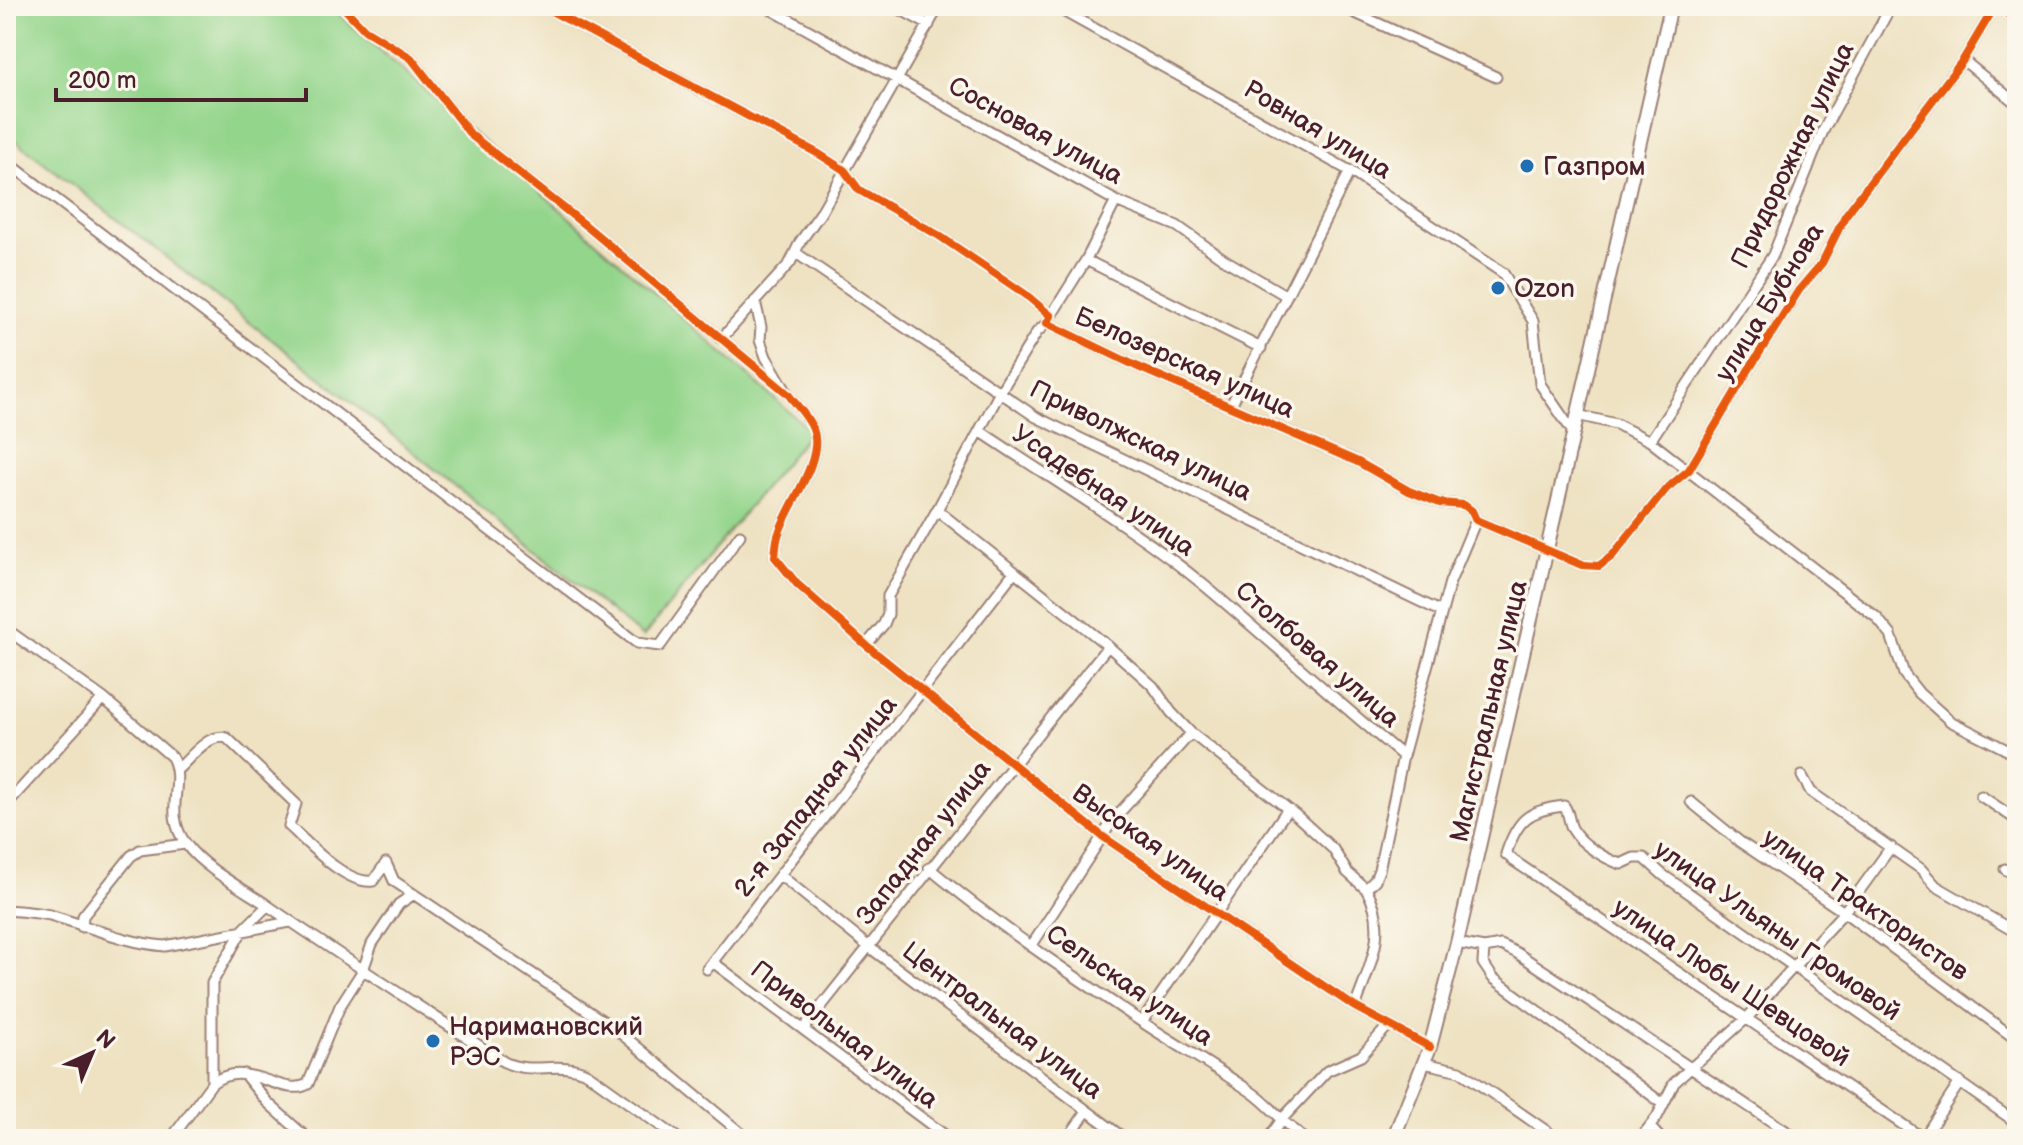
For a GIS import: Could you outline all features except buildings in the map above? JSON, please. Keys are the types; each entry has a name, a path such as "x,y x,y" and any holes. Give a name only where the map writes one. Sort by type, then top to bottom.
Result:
{"highway":[{"name":"Магистральная улица","path":"1393,1139 1430,1047 1457,943 1671,6"}],"street":[{"path":"342,6 365,30 411,58 471,135 585,225 788,394"},
{"name":"Белозерская улица","path":"542,6 819,154 844,170 859,190 938,235 1025,294 1049,319 1136,366 1358,462 1409,491 1440,503 1464,505 1472,511 1476,520 1546,550"},
{"name":"Сосновая улица","path":"765,6 1116,201 1177,226 1225,260 1285,295"},
{"path":"894,6 929,25"},
{"path":"721,339 790,263 939,6"},
{"name":"Ровная улица","path":"1054,6 1350,171 1503,273 1533,321 1540,384 1573,432"},
{"path":"1340,6 1359,10 1496,77"},
{"name":"Придорожная улица","path":"1650,441 1773,255 1823,131 1891,6"},
{"path":"1995,6 2017,20"},
{"name":"улица Бубнова","path":"1546,550 1582,565 1599,566 1612,556 1666,489 1689,470 1799,290 1822,263 1845,216 1963,60 1995,6"},
{"path":"1963,60 2017,104"},
{"path":"6,161 637,643 660,646 740,535"},
{"path":"1231,405 1350,171"},
{"path":"866,645 884,624 888,614 888,596 1000,392 1086,260 1116,201"},
{"name":"Приволжская улица","path":"796,253 1036,417 1442,612"},
{"path":"1086,260 1261,348"},
{"path":"755,301 761,327 760,340 766,357 788,394"},
{"name":"Высокая улица","path":"788,394 814,431 816,448 778,535 775,557 797,584 866,645 1102,836 1355,1007 1430,1047"},
{"path":"1577,415 1616,424 1650,441 1689,470 1876,617 1891,635 1904,674 1919,693 1950,721 2009,751 2017,751"},
{"name":"Усадебная улица","path":"980,431 1142,539 1204,585"},
{"path":"937,510 1108,646 1153,686 1191,733 1297,816 1333,849 1347,872 1366,889 1376,905 1379,931 1355,1007"},
{"path":"1366,889 1379,870 1403,756 1450,582 1476,520"},
{"name":"2-я Западная улица","path":"710,966 1014,572"},
{"name":"Столбовая улица","path":"1204,585 1333,700 1403,756"},
{"path":"6,643 10,632 103,698 172,757 178,769 173,811 185,844 208,865 290,922 515,1067 567,1066 588,1074 679,1139"},
{"name":"Западная улица","path":"804,1028 1108,646"},
{"path":"6,805 103,698"},
{"path":"1032,945 1124,806 1191,733"},
{"path":"178,769 210,740 218,736 227,738 296,804 289,826 308,845 358,881 373,881 386,863 399,904"},
{"path":"1802,776 1811,792 1921,869 1936,886 2017,933"},
{"path":"1981,796 2017,820"},
{"name":"улица Трактористов","path":"1691,802 1740,842 1844,912 2017,1040"},
{"name":"улица Ульяны Громовой","path":"1514,861 1506,854 1512,836 1525,817 1543,808 1564,806 1570,814 1571,827 1583,841 1621,864 1634,858 1644,858 1663,875 2017,1123"},
{"path":"1142,1022 1287,810"},
{"path":"82,927 83,916 131,856 140,850 185,844"},
{"path":"1640,1139 1674,1083 1747,1018 1844,912 1891,847"},
{"name":"улица Любы Шевцовой","path":"1514,861 1924,1139"},
{"name":"Сельская улица","path":"929,868 974,905 1142,1022 1253,1093 1283,1118 1292,1131 1305,1139"},
{"path":"2005,869 2017,876"},
{"name":"Центральная улица","path":"780,875 869,947 1125,1139"},
{"path":"394,881 618,1031 748,1139"},
{"path":"171,1139 212,1083 229,1074 244,1074 298,1088 308,1084 340,1006 363,970 372,944 399,904 414,894"},
{"path":"212,1083 212,983 242,931 267,906"},
{"path":"6,910 48,915 82,927 165,946 290,922"},
{"path":"1457,943 1484,948 1501,945 1517,953 1798,1139"},
{"path":"1484,948 1483,963 1493,978 1662,1103"},
{"name":"Привольная улица","path":"710,966 804,1028 950,1139"},
{"path":"1268,1139 1283,1118 1327,1071 1361,1056 1388,1026"},
{"path":"1424,1063 1460,1071 1558,1139"},
{"path":"244,1074 267,1102 308,1139"},
{"path":"1924,1139 1960,1082"},
{"path":"1067,1139 1087,1111"},
{"path":"1650,1127 1661,1139"}],"green space":[{"path":"6,6 330,6 811,431 643,637 330,385 6,133"}],"cycle path":[{"path":"342,6 365,30 411,58 471,135 585,225 788,394 802,411 813,429 814,454 779,533 775,557 797,584 866,645 1102,836 1355,1007 1430,1047"},
{"path":"542,6 819,154 844,170 859,190 938,235 1025,294 1051,316 1047,323 1136,366 1358,462 1409,491 1440,503 1464,505 1472,511 1476,520 1582,565 1599,566 1612,556 1666,489 1689,470 1799,290 1822,263 1845,216 1963,60 1995,6 2017,20"}],"place":[{"name":"Газпром","path":"1527,166"},
{"name":"Ozon","path":"1498,288"},
{"name":"Наримановский РЭС","path":"433,1041"}]}
